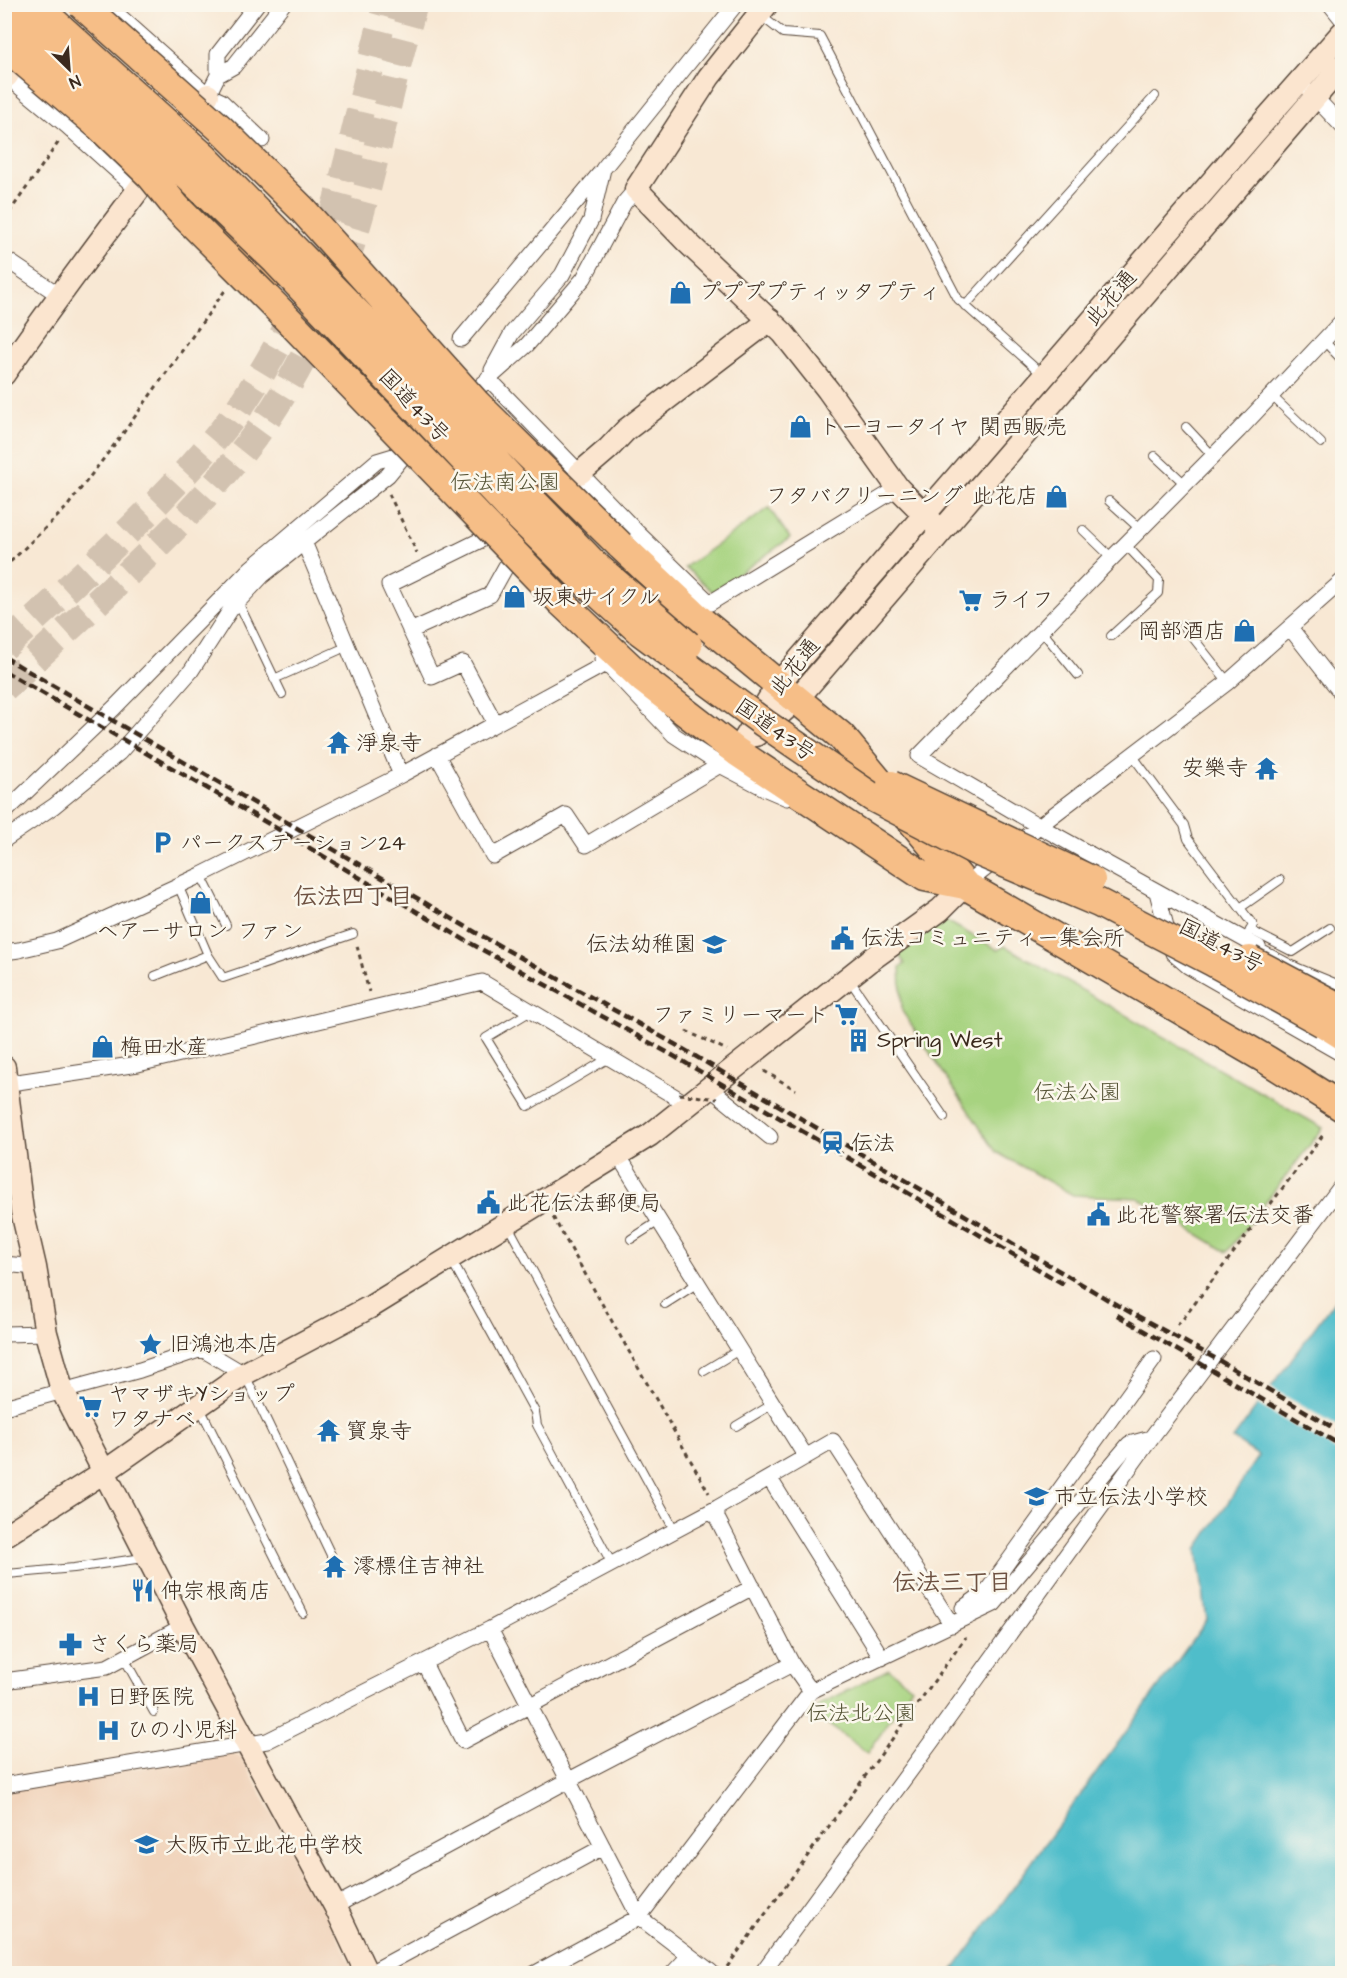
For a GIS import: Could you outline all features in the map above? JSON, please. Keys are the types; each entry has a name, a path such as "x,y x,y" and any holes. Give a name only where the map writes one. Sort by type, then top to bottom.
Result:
{"highway":[{"name":"国道43号","path":"34,4 205,158 361,333 510,508 580,577 641,632 764,723 872,796 974,850 1099,903 1211,961 1342,1035"},
{"path":"60,4 214,144 250,181 361,333"},
{"name":"国道43号","path":"81,4 220,129 302,209 477,404 620,545 699,619 832,728 852,748 965,885"},
{"name":"国道43号","path":"4,9 139,129 269,254 361,333 521,489 595,565 705,658 777,712 900,790 1105,886 1342,1010"},
{"path":"4,45 99,126 145,183 185,197 269,276 361,333"},
{"name":"国道43号","path":"145,183 177,208 561,602 729,759 823,809 925,877 965,885 1268,1060 1342,1107"}],"street":[{"path":"54,4 5,76 67,126 145,183"},
{"path":"106,4 213,85 221,101 262,140"},
{"path":"4,374 59,295 145,183 213,85 234,66 283,4"},
{"path":"461,339 603,169 736,4"},
{"path":"1331,5 1342,19"},
{"path":"213,85 218,54 253,6"},
{"path":"4,840 54,806 119,753 191,671 231,609 262,576 388,475 407,452 527,345 584,278 624,203 665,146 699,90 763,9"},
{"name":"此花通","path":"788,692 924,515 1342,33"},
{"name":"此花通","path":"729,759 788,692 942,531 1342,66"},
{"path":"1299,81 1342,126"},
{"path":"488,378 512,333 562,275 591,220 603,169"},
{"path":"636,189 688,243 783,333 828,390 898,488 942,531"},
{"path":"4,258 59,295"},
{"path":"580,473 626,430 770,320"},
{"path":"1251,939 1157,892 919,756 1272,396 1342,321"},
{"path":"488,378 635,530 710,603 898,488"},
{"path":"407,452 674,735 729,759"},
{"path":"4,813 114,708 251,568 378,461 407,452"},
{"path":"487,537 388,585 432,677 463,663 495,723"},
{"path":"304,542 401,775"},
{"path":"410,631 490,595 510,559"},
{"path":"4,1536 104,1472 244,1374 372,1306 618,1155 650,1135 684,1100 714,1093 848,978 940,910 965,885 1039,826 1228,682 1291,629 1342,581"},
{"path":"1291,629 1342,694"},
{"path":"4,952 57,941 201,874 401,775 607,663"},
{"path":"436,755 493,856 566,815 586,845 729,759"},
{"path":"1157,892 1173,953 1188,966 1342,1054"},
{"path":"603,1847 368,1974 335,1906 183,1626 62,1390 46,1333 35,1267 22,1211 6,1079 138,1064 482,982 684,1100"},
{"path":"714,1093 770,1137"},
{"path":"618,1155 806,1457"},
{"path":"761,1974 1151,1438 1342,1185"},
{"path":"4,1264 35,1267"},
{"path":"4,1334 46,1333"},
{"path":"4,1407 140,1370 202,1349 244,1374"},
{"path":"969,1625 963,1608 987,1591 1154,1359"},
{"path":"534,1974 639,1917 811,1691 952,1625 969,1625 994,1604 1128,1444 1151,1438"},
{"path":"4,1785 267,1741 424,1663 675,1531 770,1479 833,1441 952,1625"},
{"path":"770,1479 882,1658"},
{"path":"717,1508 717,1518 792,1664 811,1691"},
{"path":"424,1663 463,1741 753,1587"},
{"path":"4,1682 107,1667 183,1626"},
{"path":"490,1629 639,1917 688,1956 717,1973"},
{"path":"335,1906 569,1780 792,1664"},
{"path":"672,1974 688,1956"}],"lane":[{"path":"763,9 783,33 820,36 958,299 1044,376"},
{"path":"965,306 1155,96"},
{"path":"1324,341 1342,360"},
{"path":"1272,396 1321,443"},
{"path":"1186,427 1213,456"},
{"path":"1155,456 1185,484"},
{"path":"1109,501 1140,529"},
{"path":"1083,530 1112,558"},
{"path":"1111,636 1158,593 1159,580 1125,544"},
{"path":"238,602 282,694"},
{"path":"1183,625 1228,682"},
{"path":"1041,630 1078,675"},
{"path":"274,679 339,650"},
{"path":"1132,755 1184,825 1188,839 1253,925 1251,939"},
{"path":"201,874 226,925"},
{"path":"1240,908 1280,880"},
{"path":"178,885 208,955 223,978 353,934"},
{"path":"1251,939 1293,952 1330,928"},
{"path":"1251,939 1298,968 1342,986"},
{"path":"155,976 208,955"},
{"path":"848,978 944,1117"},
{"path":"531,1011 486,1038 528,1106 609,1058"},
{"path":"631,1239 659,1221"},
{"path":"506,1224 675,1531"},
{"path":"450,1258 534,1412 537,1425 612,1564"},
{"path":"665,1304 698,1284"},
{"path":"704,1371 739,1350"},
{"path":"244,1374 331,1555"},
{"path":"736,1426 773,1404"},
{"path":"198,1406 303,1613"},
{"path":"4,1564 7,1574 74,1569 148,1557"},
{"path":"124,1658 154,1712"}],"path":[{"path":"4,220 66,133"},
{"path":"4,568 66,508 124,432 230,283"},
{"path":"382,480 424,568"},
{"path":"353,934 374,1008"},
{"path":"684,1100 714,1093"},
{"path":"1177,1325 1323,1135"},
{"path":"544,1200 717,1508"},
{"path":"717,1973 969,1625"}],"shaded area":[{"name":"大阪市立此花中学校","path":"232,1753 242,1758 356,1973 5,1974 5,1795 13,1788"}],"green space":[{"path":"769,508 790,538 713,592 685,567"},
{"name":"伝法公園","path":"943,919 998,950 1005,946 1323,1128 1227,1252 1138,1198 1073,1195 996,1152 902,1011 900,967 905,964 897,952"},
{"name":"伝法北公園","path":"889,1669 912,1687 868,1753 819,1718 808,1719 819,1705"}],"water":[{"path":"1342,1290 1342,1973 951,1974 1207,1620 1197,1549 1259,1456 1233,1439"}],"pier":[{"path":"1268,1386 1342,1429 1342,1454 1255,1403"}],"tunnel":[{"path":"4,647 111,549 172,487 230,421 263,371 297,308 334,213 387,4"},
{"path":"4,688 169,534 229,468 257,433 283,394 317,329 345,263 364,199 414,4"}],"railway":[{"path":"4,657 475,932 678,1046 1117,1305 1220,1361 1342,1433"},
{"path":"4,671 463,939 672,1055 1067,1286"},
{"path":"1117,1315 1342,1446"}],"place":[{"name":"ププププティッタプティ","path":"681,292"},
{"name":"トーヨータイヤ 関西販売","path":"801,427"},
{"name":"フタバクリーニング 此花店","path":"1056,496"},
{"name":"坂東サイクル","path":"514,597"},
{"name":"ライフ","path":"971,600"},
{"name":"岡部酒店","path":"1244,631"},
{"name":"淨泉寺","path":"338,743"},
{"name":"安樂寺","path":"1266,768"},
{"name":"パークステーション24","path":"162,843"},
{"name":"ヘアーサロン ファン","path":"200,902"},
{"name":"伝法コミュニティー集会所","path":"843,938"},
{"name":"伝法幼稚園","path":"714,944"},
{"name":"ファミリーマート","path":"847,1015"},
{"name":"Spring West","path":"859,1040"},
{"name":"梅田水産","path":"102,1047"},
{"name":"伝法","path":"833,1143"},
{"name":"此花伝法郵便局","path":"489,1203"},
{"name":"此花警察署伝法交番","path":"1098,1215"},
{"name":"旧鴻池本店","path":"151,1344"},
{"name":"ヤマザキYショップ ワタナベ","path":"90,1407"},
{"name":"寳泉寺","path":"328,1431"},
{"name":"市立伝法小学校","path":"1036,1497"},
{"name":"澪標住吉神社","path":"335,1566"},
{"name":"仲宗根商店","path":"143,1591"},
{"name":"さくら薬局","path":"71,1644"},
{"name":"日野医院","path":"88,1697"},
{"name":"ひの小児科","path":"109,1730"},
{"name":"大阪市立此花中学校","path":"147,1845"}],"district":[{"name":"伝法四丁目","path":"353,897"},
{"name":"伝法三丁目","path":"952,1583"}],"park label":[{"name":"伝法南公園","path":"505,482"}]}
